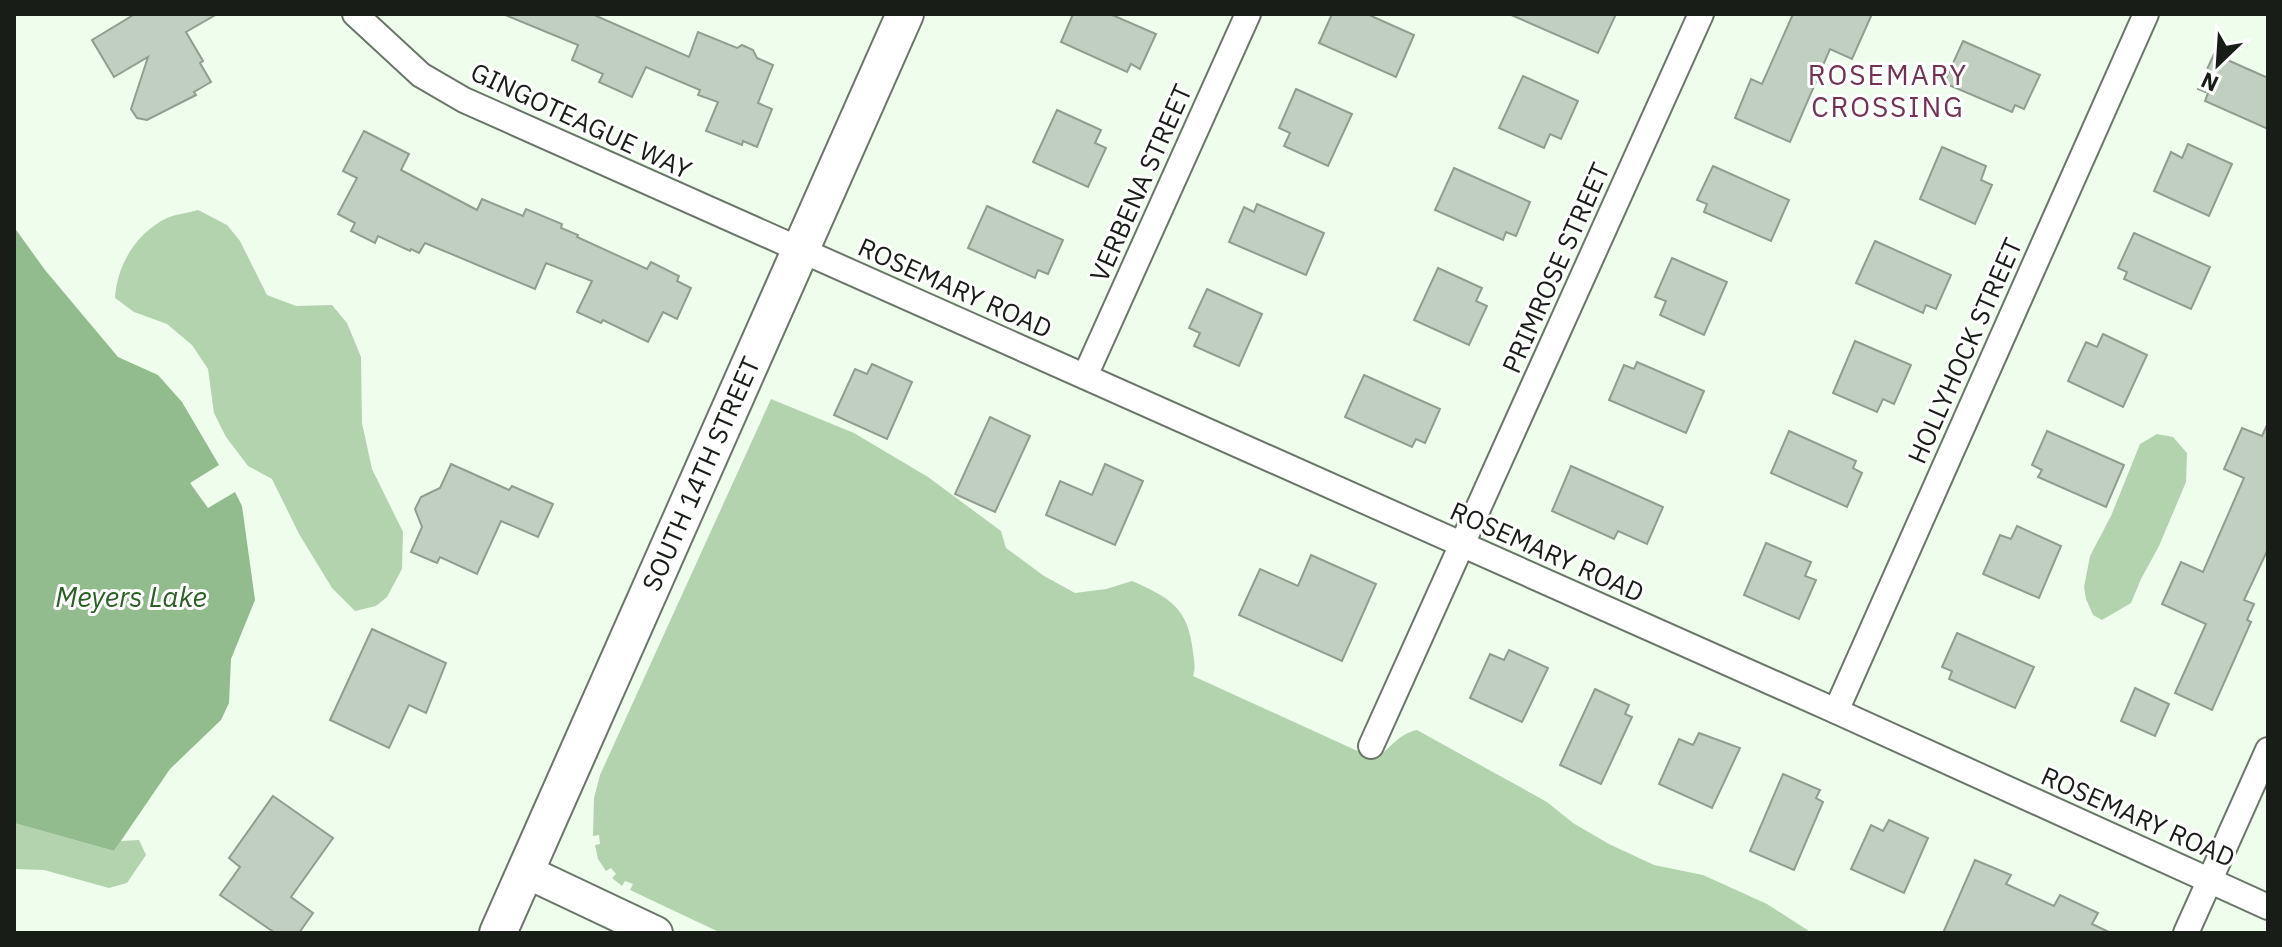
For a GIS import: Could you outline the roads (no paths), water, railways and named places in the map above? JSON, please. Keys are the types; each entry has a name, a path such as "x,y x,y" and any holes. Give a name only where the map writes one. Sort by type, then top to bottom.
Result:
{"main road":[{"name":"SOUTH 14TH STREET","path":"498,933 905,14"}],"street":[{"name":"GINGOTEAGUE WAY","path":"355,14 421,75 464,100 802,250"},
{"name":"VERBENA STREET","path":"1085,376 1248,14"},
{"name":"PRIMROSE STREET","path":"1371,746 1701,14"},
{"name":"HOLLYHOCK STREET","path":"1836,711 2146,14"},
{"name":"ROSEMARY ROAD","path":"802,250 2268,907"},
{"path":"2186,933 2268,750"},
{"path":"527,872 656,933"}],"water":[{"name":"Meyers Lake","path":"14,227 45,270 118,357 158,375 182,402 219,465 190,483 208,508 235,492 242,506 255,600 231,659 229,703 221,720 170,769 114,851 14,823"}],"district":[{"name":"ROSEMARY CROSSING","path":"1888,91"}]}
